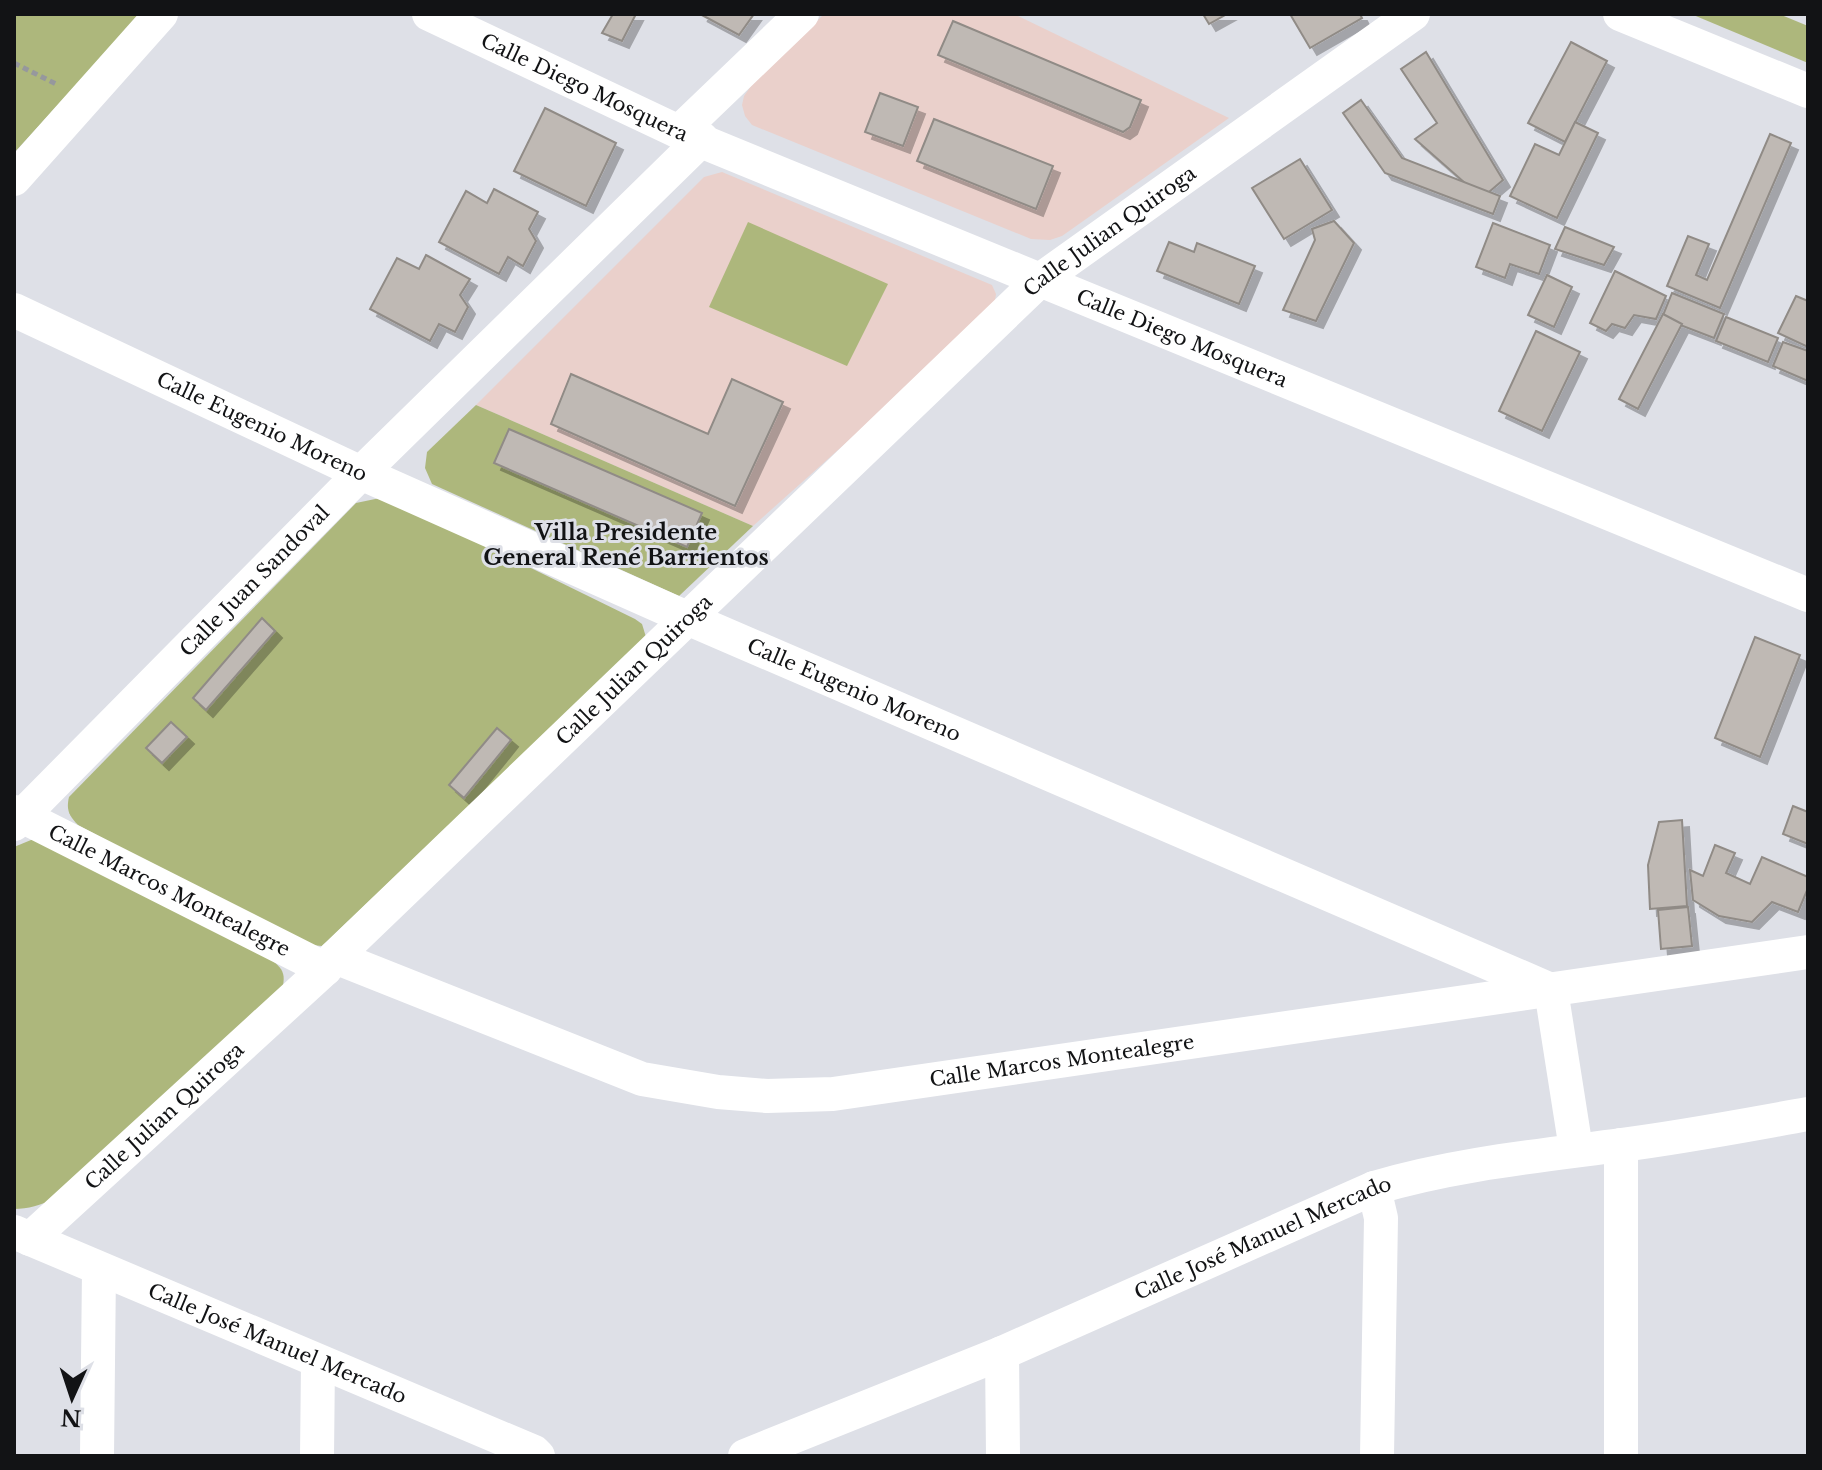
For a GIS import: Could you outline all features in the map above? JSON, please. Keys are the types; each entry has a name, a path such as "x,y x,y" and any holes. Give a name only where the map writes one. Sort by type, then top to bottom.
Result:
{"street":[{"path":"14,179 161,14"},
{"name":"Calle Diego Mosquera","path":"429,14 690,136 1808,595"},
{"name":"Calle Juan Sandoval","path":"17,817 361,473 690,136 802,14"},
{"name":"Calle Julian Quiroga","path":"22,1236 330,963 1040,280 1413,14"},
{"path":"1620,14 1808,91"},
{"name":"Calle Eugenio Moreno","path":"14,310 361,473 687,618 1551,990"},
{"name":"Calle Marcos Montealegre","path":"17,817 330,963 642,1079 718,1092 767,1096 833,1094 1808,952"},
{"path":"1551,990 1576,1149"},
{"name":"Calle José Manuel Mercado","path":"745,1456 778,1450 1374,1188 1425,1173 1808,1114"},
{"path":"1621,1145 1621,1456"},
{"path":"1374,1188 1381,1218 1377,1456"},
{"name":"Calle José Manuel Mercado","path":"22,1236 538,1456"},
{"path":"97,1456 99,1269"},
{"path":"1002,1353 1003,1456"},
{"path":"317,1456 318,1362"}],"path":[{"path":"14,63 86,99"}],"shaded area":[{"path":"824,14 1014,14 1229,118 1062,236 1050,240 1031,239 752,125 745,116 742,105 744,96"},
{"path":"722,172 992,285 996,294 994,307 987,317 753,526 476,405 704,177"}],"green space":[{"path":"14,14 141,14 14,153"},
{"path":"1691,14 1779,14 1808,26 1808,63"},
{"path":"748,222 888,284 847,366 709,307"},
{"path":"476,405 753,526 679,596 432,484 425,468 427,452"},
{"path":"390,499 635,619 642,624 646,637 322,946 300,944 78,825 72,819 68,802 69,797 356,503"},
{"path":"31,840 44,840 273,961 282,972 284,982 54,1199 14,1209 14,847"}],"building":[{"path":"613,14 636,14 622,41 602,33"},
{"path":"700,14 754,14 739,35"},
{"path":"1203,14 1227,14 1209,24"},
{"path":"1290,14 1360,14 1362,18 1310,48"},
{"path":"953,21 1141,100 1130,127 1123,132 938,55"},
{"path":"1571,42 1607,61 1565,142 1528,123"},
{"path":"1426,52 1503,180 1482,198 1415,139 1437,123 1401,69"},
{"path":"880,93 918,107 903,146 865,132"},
{"path":"1361,100 1402,158 1500,196 1493,214 1385,173 1343,113"},
{"path":"545,108 616,143 586,206 514,171"},
{"path":"934,119 1053,166 1036,209 917,161"},
{"path":"1575,122 1598,133 1557,218 1510,196 1535,144 1559,155"},
{"path":"1770,134 1791,143 1720,308 1667,286 1688,236 1709,244 1696,275 1707,280"},
{"path":"1300,159 1332,210 1284,239 1252,188"},
{"path":"494,189 538,212 529,229 536,241 523,266 508,257 499,274 439,242 466,191 487,203"},
{"path":"1334,221 1354,243 1316,321 1283,310 1315,240 1312,229"},
{"path":"1493,223 1550,245 1539,274 1510,264 1505,278 1476,267"},
{"path":"1565,227 1614,247 1604,265 1555,249"},
{"path":"1169,242 1194,252 1197,243 1255,266 1239,304 1157,271"},
{"path":"426,255 470,279 460,295 468,307 455,332 439,324 430,341 370,309 397,258 419,269"},
{"path":"1615,271 1666,296 1656,319 1634,315 1625,328 1612,324 1606,331 1590,323"},
{"path":"1547,275 1572,287 1554,327 1528,315"},
{"path":"1672,293 1724,314 1714,338 1662,318"},
{"path":"1796,296 1808,301 1808,347 1778,333"},
{"path":"1663,314 1682,324 1638,409 1619,399"},
{"path":"1726,317 1778,338 1768,362 1716,341"},
{"path":"1536,331 1580,352 1542,431 1499,411"},
{"path":"1783,342 1808,351 1808,381 1773,366"},
{"path":"571,374 708,434 732,379 783,402 735,506 551,424"},
{"path":"509,429 702,513 687,547 494,463"},
{"path":"262,618 275,631 206,710 193,698"},
{"path":"1755,637 1800,655 1760,757 1715,738"},
{"path":"171,722 187,737 162,763 146,748"},
{"path":"497,728 511,740 464,798 449,785"},
{"path":"1793,806 1808,812 1808,844 1783,834"},
{"path":"1682,820 1687,906 1650,909 1648,865 1659,822"},
{"path":"1715,845 1735,853 1726,873 1750,884 1762,857 1808,877 1808,888 1798,912 1772,902 1752,922 1719,916 1693,900 1690,870 1703,876"},
{"path":"1688,907 1692,946 1661,949 1658,910"}],"district":[{"name":"Villa Presidente General René Barrientos","path":"626,544"}]}
